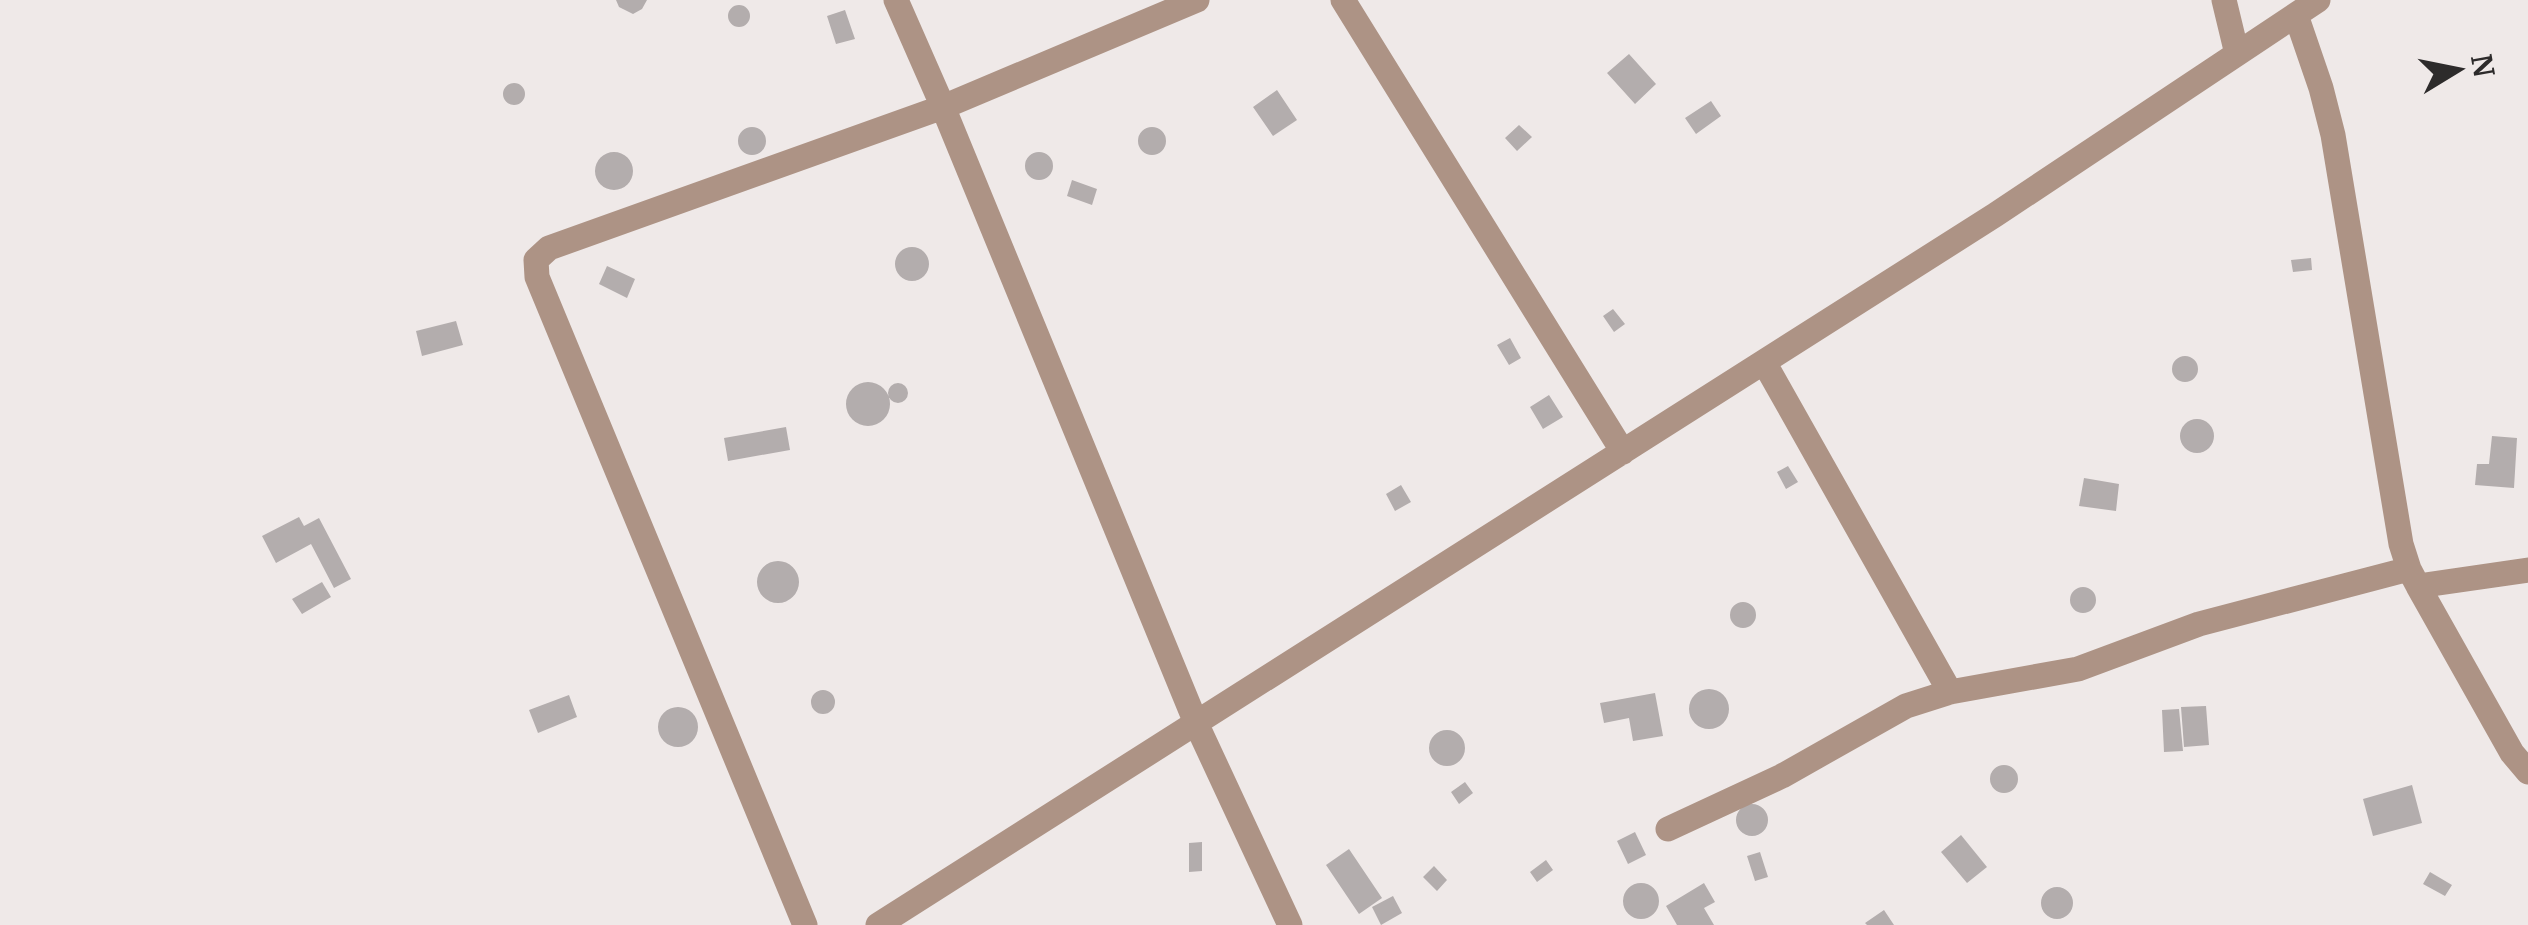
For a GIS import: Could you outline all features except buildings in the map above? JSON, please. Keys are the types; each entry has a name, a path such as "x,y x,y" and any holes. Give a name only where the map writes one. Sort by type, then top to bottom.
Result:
{"street":[{"path":"896,0 1196,723 1290,925"},
{"path":"806,925 536,278 536,260 549,248 943,107 1197,0"},
{"path":"1342,0 1622,452"},
{"path":"2224,0 2237,54"},
{"path":"878,925 1996,215 2318,0"},
{"path":"2296,15 2333,136 2401,544 2414,577 2512,753 2528,772"},
{"path":"1764,362 1950,692"},
{"path":"1668,829 1782,776 1906,706 1950,692 2078,669 2199,624 2414,577 2528,570"}]}
